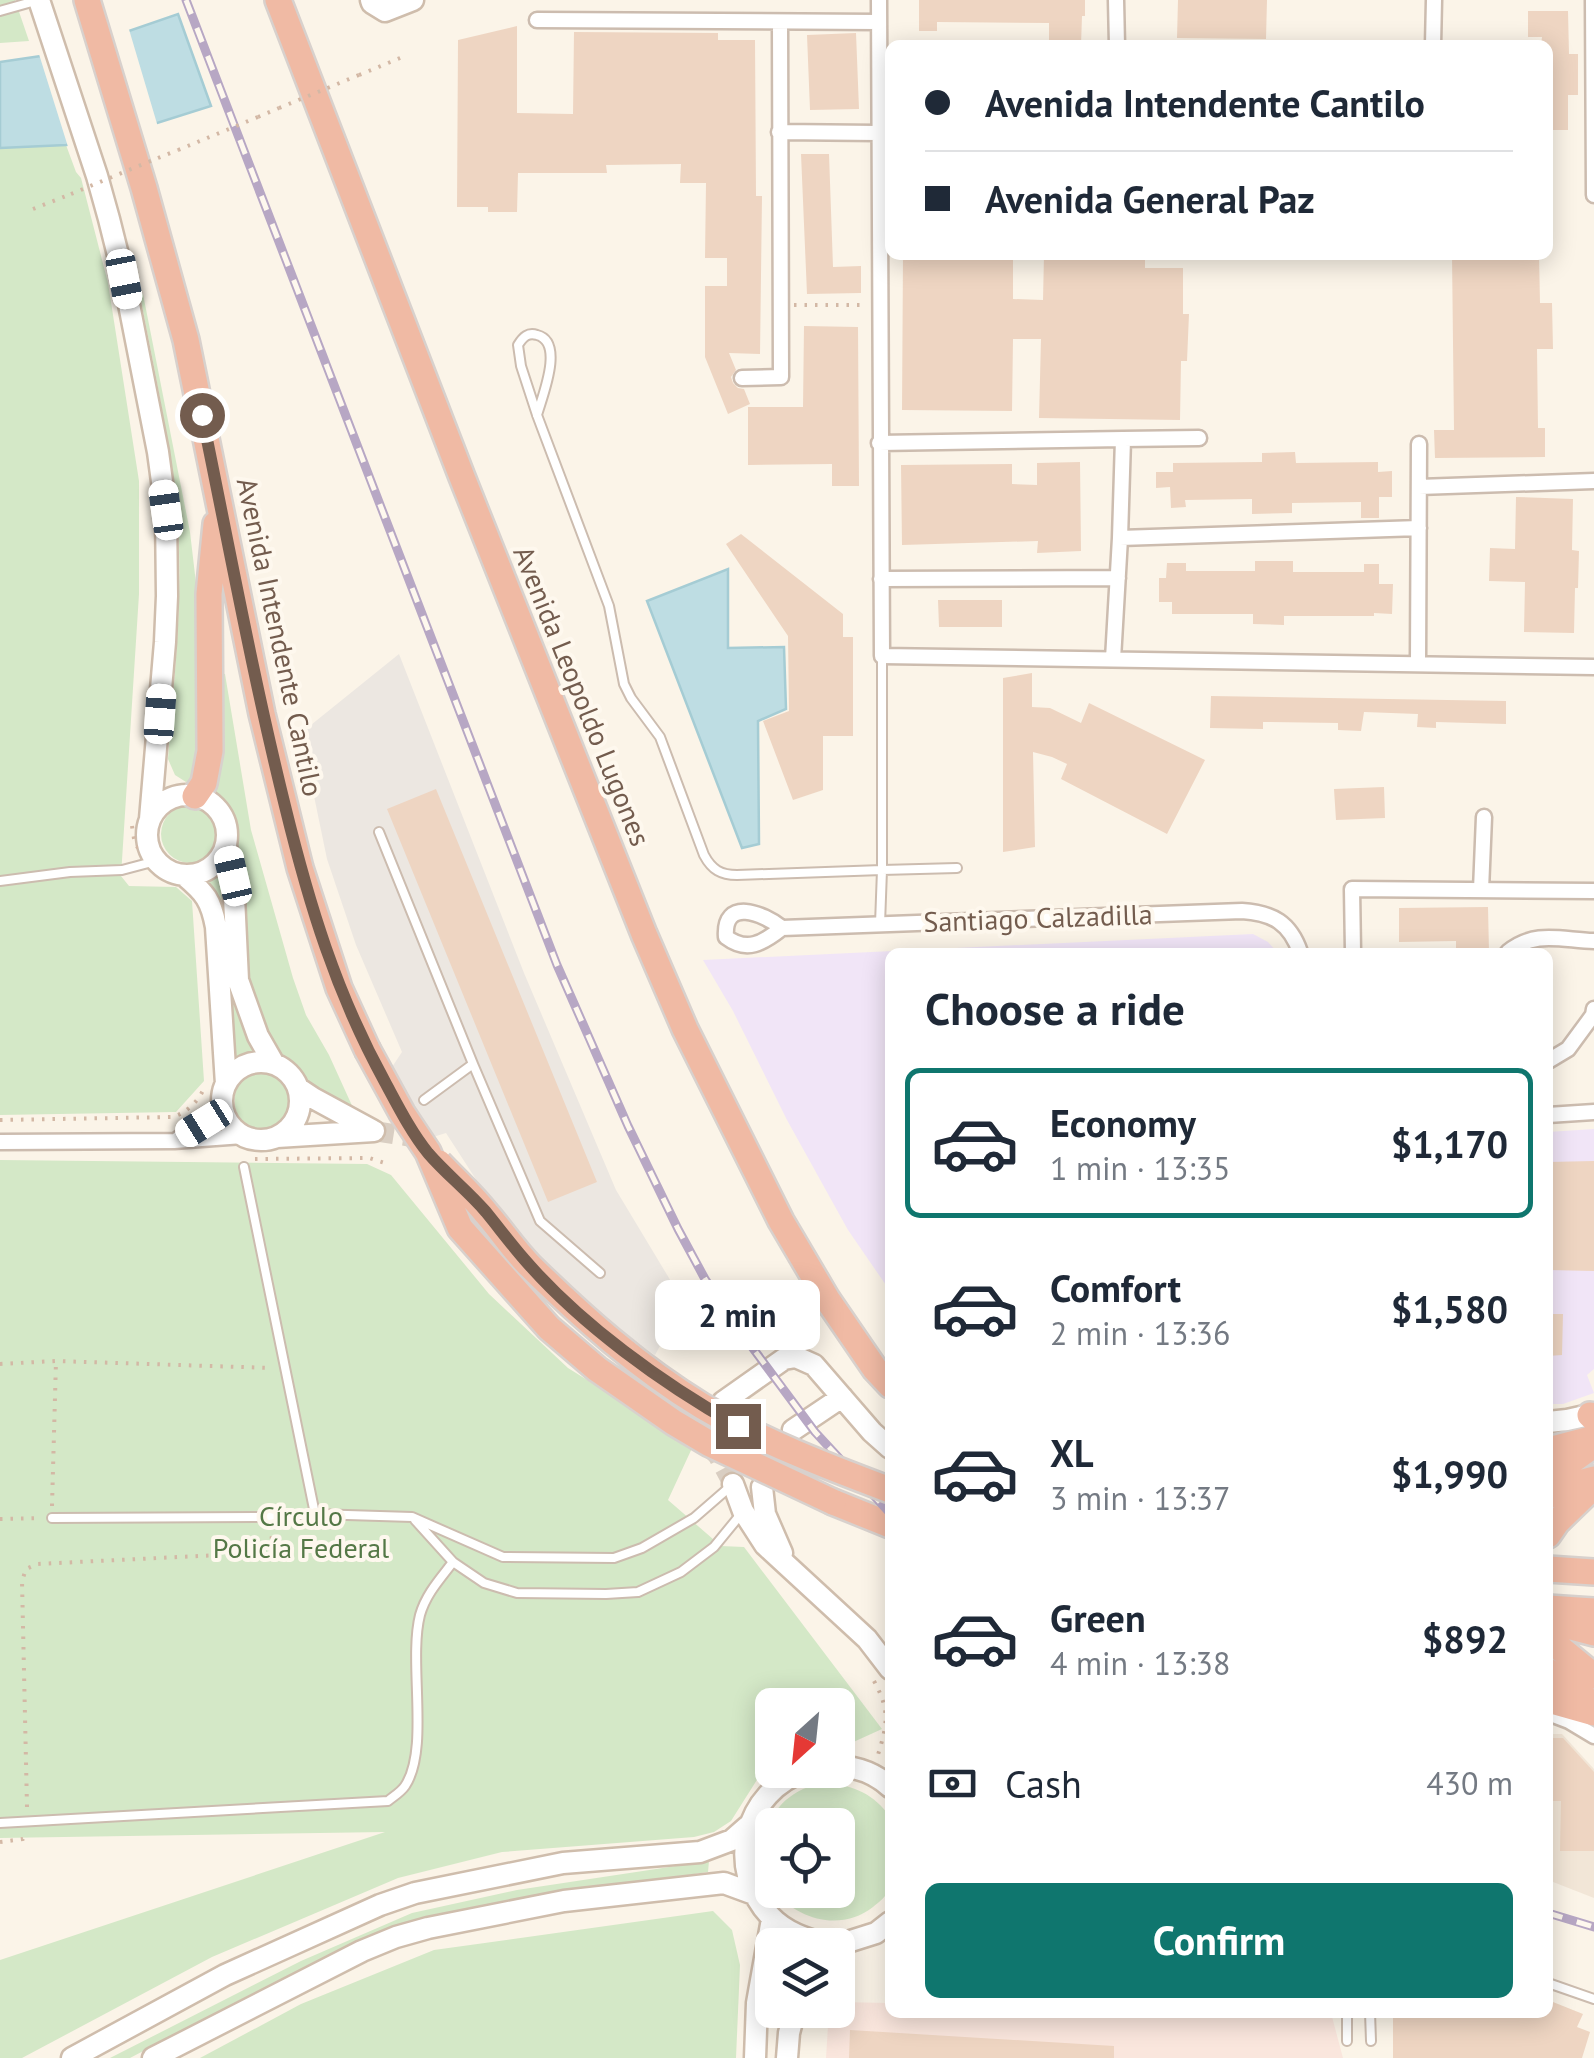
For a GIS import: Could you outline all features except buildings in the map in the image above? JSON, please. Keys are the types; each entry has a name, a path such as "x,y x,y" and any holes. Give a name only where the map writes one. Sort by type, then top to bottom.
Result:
{"highway":[{"name":"Avenida Intendente Cantilo","path":"86,0 186,340 262,714 313,915 339,988 367,1049 428,1152"},
{"name":"Avenida Leopoldo Lugones","path":"278,0 462,478 685,1029 781,1221 827,1299 885,1380"},
{"path":"189,796 204,783 210,751 209,594 218,494"},
{"path":"428,1152 538,1273 617,1345 699,1404 738,1426 885,1488"},
{"path":"428,1152 460,1228 549,1328 597,1369 710,1444 817,1495 885,1522"},
{"path":"1553,1470 1570,1462 1585,1434"},
{"path":"1553,1493 1564,1487 1594,1482"},
{"path":"1553,1528 1594,1482"},
{"path":"1553,1569 1594,1572"},
{"path":"1553,1608 1594,1611"},
{"path":"1553,1622 1594,1632"},
{"path":"1553,1668 1594,1676"},
{"path":"1553,1670 1594,1705"},
{"path":"1553,1670 1594,1713"}],"street":[{"path":"39,0 88,146 124,279 166,510 165,642 157,750 141,821 156,861 185,876 203,892 212,906 216,927 218,1088 210,1118 174,1141"},
{"path":"371,0 385,11 413,0"},
{"path":"878,0 885,75 878,133 884,209 879,306 882,656 1594,667"},
{"path":"1116,0 1117,40"},
{"path":"1432,40 1434,0"},
{"path":"1593,0 1594,195"},
{"path":"537,20 879,22"},
{"path":"742,378 780,378 780,22"},
{"path":"779,132 878,133"},
{"path":"879,443 1199,438"},
{"path":"1113,659 1123,439"},
{"path":"1418,664 1419,444"},
{"path":"1420,487 1594,480"},
{"path":"1120,538 1420,528"},
{"path":"881,579 1118,578"},
{"path":"157,750 166,776 189,796"},
{"path":"141,821 170,799 189,796 210,802 221,814 233,876 238,980 258,1036 274,1064"},
{"path":"1481,890 1484,817"},
{"path":"185,876 203,872 218,862 226,846"},
{"path":"1353,948 1352,888 1594,891"},
{"name":"Santiago Calzadilla","path":"782,928 1242,911 1260,912 1278,920 1299,948"},
{"path":"1513,948 1534,937 1594,942"},
{"path":"1553,1058 1568,1049 1594,1008"},
{"path":"0,1142 174,1141 243,1136 266,1140 374,1131 298,1088 284,1069 274,1064 241,1067 218,1088"},
{"path":"218,1088 228,1121 243,1136"},
{"path":"277,1137 287,1131 299,1111 298,1088"},
{"path":"1553,1115 1594,1112"},
{"path":"723,1402 784,1359 796,1356 814,1365 885,1444"},
{"path":"793,1430 842,1397"},
{"path":"1553,1424 1585,1434"},
{"path":"733,1484 743,1511 765,1545 866,1639 882,1676"},
{"path":"762,1488 772,1536 788,1564"},
{"path":"1553,1715 1594,1736"},
{"path":"855,1769 884,1778"},
{"path":"775,1788 762,1800 748,1826 744,1845 746,1870 754,1894 784,1928"},
{"path":"72,2058 225,1974 380,1905 415,1893 563,1863 700,1852 720,1846 748,1826"},
{"path":"152,2058 362,1951 428,1928 564,1901 724,1883 754,1894"},
{"path":"754,2058 757,2003 772,1918"},
{"path":"855,1940 885,1932"},
{"path":"788,2058 790,2028"}],"lane":[{"path":"0,10 39,0"},
{"path":"537,415 552,357 547,341 532,334 521,339 517,350 537,415 609,606 624,684 660,737 709,864 727,875 958,868"},
{"path":"880,924 882,656"},
{"path":"379,832 540,1220 600,1273"},
{"path":"0,881 122,870 156,861"},
{"path":"424,1100 473,1064"},
{"path":"244,1167 315,1514"},
{"path":"52,1518 315,1514 412,1517 503,1557 614,1558 642,1548 694,1518 733,1484"},
{"path":"412,1517 453,1562 484,1582 516,1593 638,1592 681,1572 714,1547 743,1511"},
{"path":"0,1823 388,1800 403,1790 416,1760 416,1638 420,1615 428,1595 453,1562"},
{"path":"1553,1985 1594,1999"},
{"path":"1347,2018 1347,2041"},
{"path":"1370,2018 1370,2041"}],"path":[{"path":"33,209 404,56"},
{"path":"780,305 879,306"},
{"path":"141,821 136,845 156,861"},
{"path":"0,1120 172,1117 181,1115 204,1090 218,1088"},
{"path":"257,1159 370,1158 385,1163"},
{"path":"0,1364 56,1360 287,1369"},
{"path":"0,1519 52,1518 56,1360"},
{"path":"0,1842 23,1839 27,1834 22,1581 26,1570 37,1564 260,1553 270,1546 276,1517"},
{"path":"882,1676 885,1707"}],"shaded area":[{"path":"399,654 524,973 616,1190 684,1303 655,1355 623,1334 531,1249 488,1198 446,1133 433,1137 388,1073 402,1052 356,945 327,859 301,733"},
{"path":"1253,934 1273,948 957,948"},
{"path":"885,951 885,1284 848,1230 703,960"},
{"path":"1594,1129 1594,1369 1587,1375 1594,1393 1563,1404 1553,1404 1553,1132"},
{"path":"1553,1734 1562,1734 1594,1769 1594,1898 1553,1882"},
{"path":"855,2002 885,2003 885,2018 1332,2018 1343,2058 826,2058 828,2028 855,2028"}],"green space":[{"path":"0,0 15,0 29,41 0,43"},
{"path":"66,145 81,178 108,283 139,481 139,594 121,876 129,886 176,887 192,901 204,1081 176,1112 0,1115 0,148"},
{"path":"143,294 190,532 199,609 203,768 197,780 186,782 175,775 168,759 179,545 170,459 140,296"},
{"path":"216,672 225,674 251,830 293,978 306,1015 354,1110 292,1071 268,1041 244,977 237,831 228,808 211,790"},
{"path":"190,805 211,813 219,834 211,855 190,863 169,855 161,834 169,813"},
{"path":"222,870 261,1055 244,1057 233,1064 206,885"},
{"path":"270,1070 288,1088 294,1112 276,1128 260,1132 247,1126 238,1115 235,1101 238,1086 249,1075"},
{"name":"Círculo Policía Federal","path":"0,1160 367,1164 391,1175 489,1294 568,1368 693,1446 668,1500 721,1546 744,1547 851,1688 755,1688 755,1783 731,1821 714,1832 694,1837 502,1852 398,1878 212,1957 22,2058 0,2058 0,1960 385,1832 0,1838"},
{"name":"Círculo Policía Federal","path":"855,1693 882,1729 855,1741"},
{"path":"807,1788 852,1788 863,1792 885,1811 885,1895 878,1903 861,1915 834,1921 794,1908 855,1908 855,1808 778,1808"},
{"path":"709,1861 708,1872 463,1909 352,1947 130,2058 110,2058 301,1961 412,1913 517,1890"},
{"path":"713,1911 732,1930 740,1965 736,2058 200,2058 301,2004 434,1950"}],"water":[{"path":"178,14 211,106 100,141 0,148 0,62 68,52"},
{"path":"728,569 728,648 784,647 786,709 758,721 759,844 742,848 647,601"}],"pier":[{"path":"128,26 158,127 101,145 69,150 38,51 66,47"}],"tunnel":[{"path":"374,1131 412,1137 425,1147"},
{"path":"466,1203 525,1285"},
{"path":"707,1444 733,1484"}],"railway":[{"path":"186,0 557,965 628,1126 705,1279 735,1324 815,1432 885,1508"},
{"path":"1553,1915 1594,1927"}],"route":[{"path":"202,415 262,714 300,868 339,988 367,1049 428,1152 483,1209 526,1262 617,1345 699,1404 738,1426"}]}
